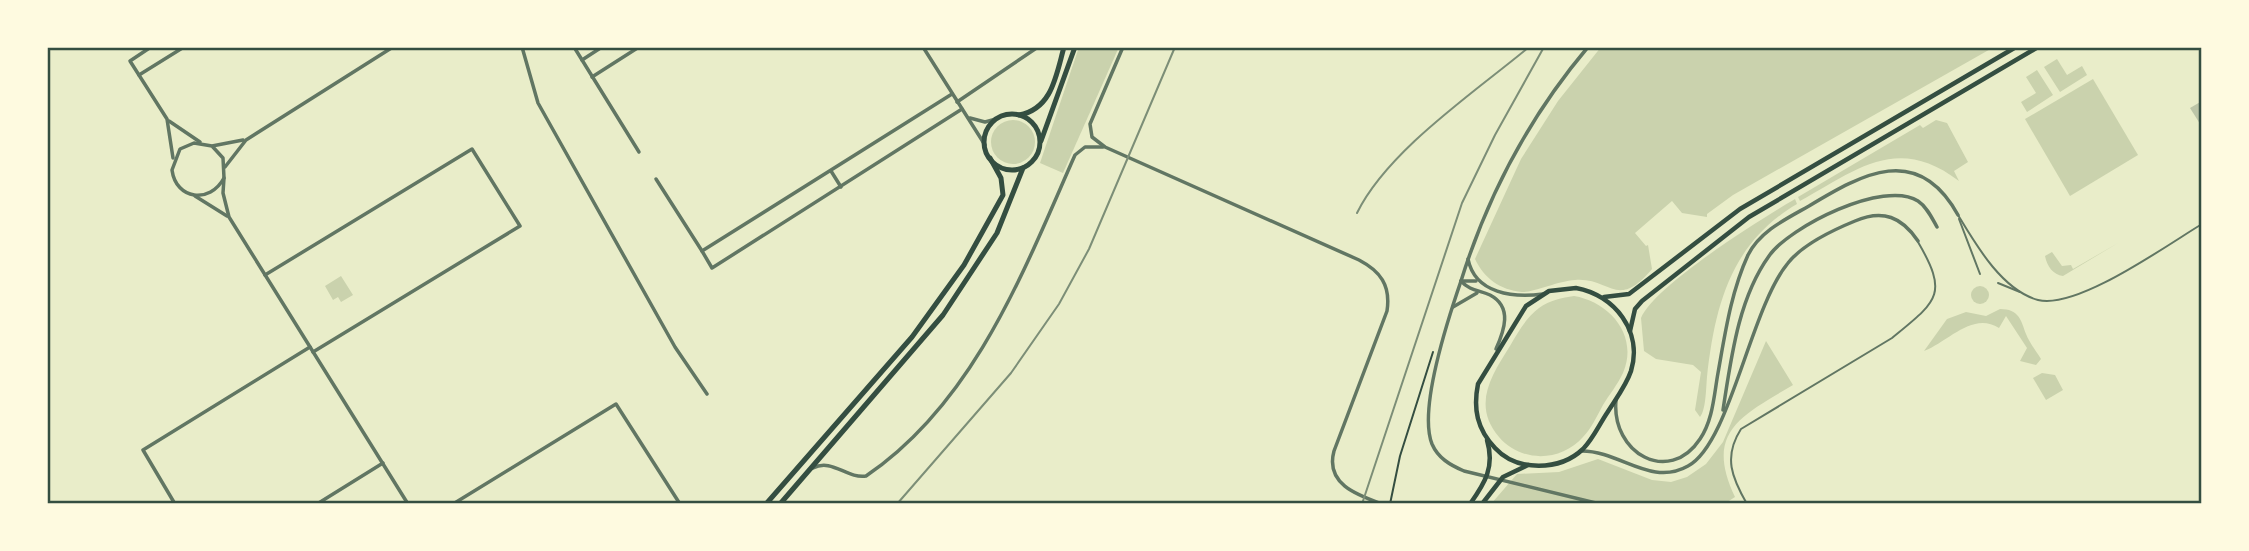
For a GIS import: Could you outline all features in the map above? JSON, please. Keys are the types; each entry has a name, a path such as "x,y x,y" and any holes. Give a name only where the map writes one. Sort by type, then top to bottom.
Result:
{"main road":[{"path":"766,504 912,337 964,265 1003,195 1001,178 985,145 987,130 996,119 1034,111 1044,103 1064,47"},
{"path":"779,504 950,304 1007,214 1023,168 1035,158 1075,47"},
{"path":"1470,504 1484,484 1491,466 1487,439 1476,417 1475,399 1481,374 1520,313 1543,294 1576,288 1602,297 1619,297 1638,289 1740,209 2016,47"},
{"path":"1482,504 1503,477 1528,465 1558,463 1580,451 1617,398 1633,361 1630,332 1632,318 1642,301 1731,229 2038,47"},
{"path":"1019,115 1037,129 1040,144"},
{"path":"990,158 1009,170 1023,168"},
{"path":"1602,297 1622,315 1630,332"},
{"path":"1487,439 1504,456 1528,465"}],"street":[{"path":"152,47 130,61 167,120 174,150 176,184 229,217"},
{"path":"139,75 184,47"},
{"path":"225,167 246,140 393,47"},
{"path":"522,47 538,103 675,347 707,394"},
{"path":"574,47 639,152"},
{"path":"582,60 602,47"},
{"path":"592,77 639,47"},
{"path":"923,47 985,145"},
{"path":"957,102 1038,47"},
{"path":"1123,47 1090,124 1092,137 1105,147 1359,260 1383,279 1388,305 1334,451 1332,467 1335,476 1349,490 1382,504"},
{"path":"1588,47 1543,106 1513,154 1489,202 1468,256 1438,356 1430,431 1433,447 1447,463 1464,471 1600,504"},
{"path":"1940,92 1945,102"},
{"path":"702,251 952,94"},
{"path":"656,179 712,268 962,109"},
{"path":"968,117 985,122 996,119"},
{"path":"167,120 212,146 223,158 223,193 229,217 408,504"},
{"path":"212,146 246,140"},
{"path":"173,162 180,149 202,142"},
{"path":"807,472 824,464 855,477 866,476 924,427 962,377 1014,289 1075,155 1087,146 1105,147"},
{"path":"265,275 472,149 479,160 520,226 313,352"},
{"path":"831,170 841,187"},
{"path":"1617,398 1618,430 1631,449 1658,460 1680,457 1697,444 1707,426 1726,327 1739,278 1749,253 1768,230 1849,182 1882,170 1911,174 1936,185 1949,199 1958,215"},
{"path":"195,196 213,192 224,178"},
{"path":"1721,422 1734,338 1758,275 1776,247 1846,204 1876,197 1907,196 1919,202 1937,227"},
{"path":"1580,451 1611,455 1649,472 1676,471 1702,457 1712,444 1721,422 1748,341 1783,271 1795,256 1844,226 1877,214 1897,219 1918,241"},
{"path":"1468,256 1477,281"},
{"path":"1461,281 1477,281 1505,293 1527,296 1543,294"},
{"path":"1461,281 1477,293 1490,295 1504,311 1505,326 1496,349"},
{"path":"1451,309 1477,293"},
{"path":"175,504 143,450 310,347"},
{"path":"453,504 616,404 680,504"},
{"path":"317,504 383,463"}],"lane":[{"path":"1958,215 1989,260 2027,295"},
{"path":"1958,215 1980,274"},
{"path":"1998,283 2053,302 2081,296 2202,224"},
{"path":"1747,504 1732,476 1730,466 1732,445 1741,429 1892,338 1932,300 1938,284 1936,274 1918,241"}],"path":[{"path":"1391,504 1400,456 1436,347"}],"green space":[{"path":"1079,47 1119,47 1063,173 1040,163"},
{"path":"1601,47 1994,47 1733,195 1707,214 1707,217 1682,213 1672,201 1635,233 1648,245 1652,269 1630,288 1614,289 1587,280 1575,280 1526,292 1507,289 1488,277 1475,259 1521,159 1558,101"},
{"path":"2057,59 2067,75 2082,66 2087,75 2060,92 2044,67"},
{"path":"2037,70 2053,95 2027,112 2021,102 2036,93 2026,77"},
{"path":"2093,79 2138,155 2070,196 2025,119"},
{"path":"1013,120 1028,127 1035,142 1028,157 1013,164 998,157 991,142 998,127"},
{"path":"1936,120 1947,123 1968,162 1954,171 1959,181 1937,167 1916,160 1897,158 1859,168 1800,201 1798,197 1920,125 1923,128"},
{"path":"1795,199 1797,204 1756,237 1730,278 1715,325 1705,404 1700,417 1695,410 1701,372 1693,365 1656,359 1644,351 1641,318 1650,304 1687,271"},
{"path":"2118,243 2063,276 2051,269 2045,256 2052,252 2062,266 2071,265 2073,269"},
{"path":"341,276 353,295 341,302 338,297 333,300 325,286"},
{"path":"1980,286 1986,289 1989,295 1986,301 1980,304 1974,301 1971,295 1974,289"},
{"path":"1574,296 1599,305 1610,313 1624,334 1627,359 1623,373 1583,437 1564,451 1553,455 1529,455 1508,445 1491,425 1487,414 1487,391 1496,368 1530,316 1547,303"},
{"path":"2000,309 2011,311 2018,316 2041,359 2036,365 2020,361 2027,348 2006,316 1999,328 1980,323 1970,325 1924,351 1947,319 1966,312 1986,316"},
{"path":"1766,341 1793,385 1758,406 1733,428 1726,441 1724,456 1726,475 1735,497 1724,504 1491,504 1517,474 1559,472 1598,459 1652,480 1671,482 1687,477 1706,464 1723,442"},
{"path":"2042,373 2055,375 2063,390 2046,400 2033,378"}],"building":[{"path":"2202,101 2202,127 2190,108"}],"railway":[{"path":"897,504 1011,373 1059,304 1089,249 1175,47"},
{"path":"1357,213 1389,167 1411,145 1434,123 1529,47"},
{"path":"1362,504 1462,203 1495,135 1544,47"}]}
